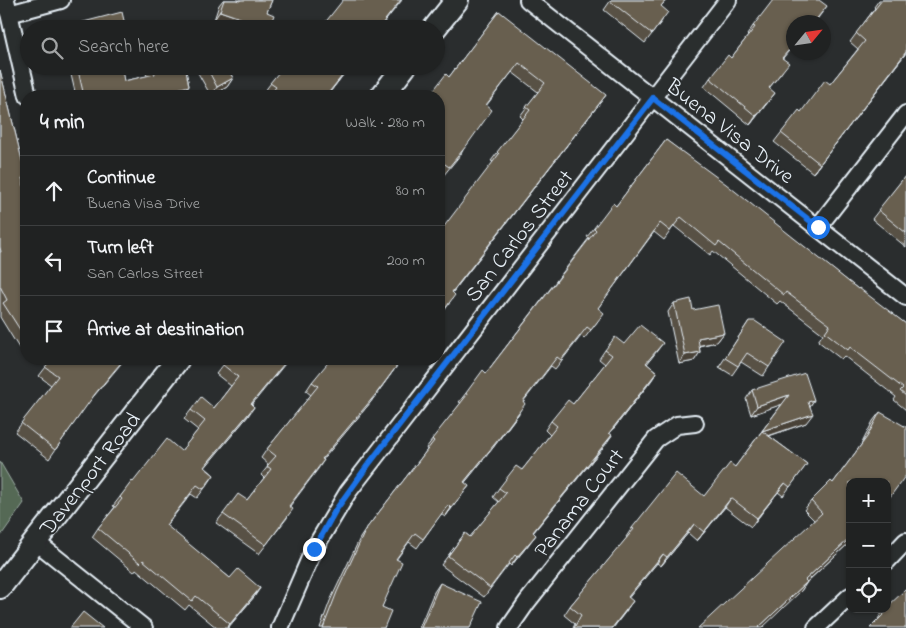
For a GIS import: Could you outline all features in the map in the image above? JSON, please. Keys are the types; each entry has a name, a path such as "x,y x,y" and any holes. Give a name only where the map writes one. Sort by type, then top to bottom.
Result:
{"street":[{"path":"20,60 8,7 61,0"},
{"path":"441,20 457,0"},
{"name":"Buena Visa Drive","path":"528,0 906,297"},
{"name":"San Carlos Street","path":"280,628 314,549 348,492 728,0"},
{"path":"23,75 27,90"},
{"path":"387,90 398,75"},
{"path":"818,227 906,114"},
{"name":"Davenport Road","path":"0,586 173,365"},
{"name":"Panama Court","path":"509,628 527,602 656,439 678,426 695,423"},
{"path":"891,557 906,540"},
{"path":"35,541 144,628"},
{"path":"816,628 846,600"}],"green space":[{"path":"0,462 24,503 0,537"}],"building":[{"path":"224,0 272,0 267,12 274,15 272,20 246,20 220,11"},
{"path":"343,0 401,0 385,20 327,20"},
{"path":"611,0 666,0 661,6 668,12 652,34"},
{"path":"773,0 819,0 827,6 820,15 786,15 786,53 782,58 789,63 769,88 775,93 756,116 710,78 728,55 731,58 755,27 753,26"},
{"path":"882,0 906,0 906,52 820,164 781,133 799,110 801,112 825,80 830,84 865,41 856,33"},
{"path":"499,11 606,95 452,292 455,295 445,309 445,225 499,154 497,152 530,110 526,107 545,83 519,63 486,105 492,110 449,167 445,164 445,90 434,90 446,74 449,77"},
{"path":"122,12 124,20 91,20"},
{"path":"0,70 20,152 20,330 3,303 7,300 0,286"},
{"path":"79,75 123,75 124,81 151,75 187,75 189,86 173,90 83,90"},
{"path":"211,75 231,75 233,78 217,87"},
{"path":"277,75 343,75 331,90 274,90 276,87 270,83"},
{"path":"666,140 726,184 858,289 906,324 906,396 900,391 903,388 850,347 848,350 825,332 830,325 786,292 784,295 719,242 716,246 681,217 670,231 660,223 598,308 604,313 591,330 587,327 561,360 557,357 523,401 525,404 464,482 469,486 451,508 448,505 423,539 415,533 396,559 402,562 382,607 391,611 384,628 323,628 337,592 366,529 434,441 432,439 467,395 466,393 483,370 486,373 596,230 594,228 613,203 616,206"},
{"path":"906,175 906,233 878,210"},
{"path":"691,299 693,310 718,305 724,333 698,338 700,352 685,355 674,303"},
{"path":"749,321 755,321 786,342 769,367 747,353 738,366 725,358"},
{"path":"640,325 663,343 646,363 657,372 609,433 612,435 533,532 536,535 517,557 515,555 490,588 448,556 465,533 470,537 506,493 499,488 516,466 522,470 557,426 551,421 568,400 573,404 612,355 605,350 615,337 624,344"},
{"path":"47,365 119,365 95,394 55,450 21,423 58,376 45,367"},
{"path":"223,365 283,365 251,404 254,407 204,467 214,475 203,489 197,485 166,525 230,578 238,569 260,588 230,624 196,596 192,601 143,560 140,563 98,528 122,499 120,497 132,481 167,439 181,451 205,421 191,410 201,397 214,408 238,377"},
{"path":"326,365 398,365 322,459 324,460 289,506 293,509 266,545 223,514 238,494 247,500 271,469 267,466 276,456 267,449 318,386 312,382"},
{"path":"805,373 814,400 808,402 813,414 762,431 789,395 757,406 752,390"},
{"path":"880,412 906,427 906,475 891,496 891,478 846,478 846,542 805,580 807,582 758,628 698,628 822,513 811,501 831,481 833,483 867,437"},
{"path":"762,431 807,464 790,487 785,483 757,518 731,498 704,532 694,524 667,557 663,554 628,597 633,601 612,628 574,628 581,615 570,606 634,529 632,528 676,473 704,496 730,463 735,467"},
{"path":"440,583 482,602 470,628 421,628"},
{"path":"906,590 906,628 870,628 885,613 891,613 891,603"},
{"path":"83,612 103,628 70,628"}],"route":[{"path":"314,549 335,511 368,465 653,98 818,227"}]}
